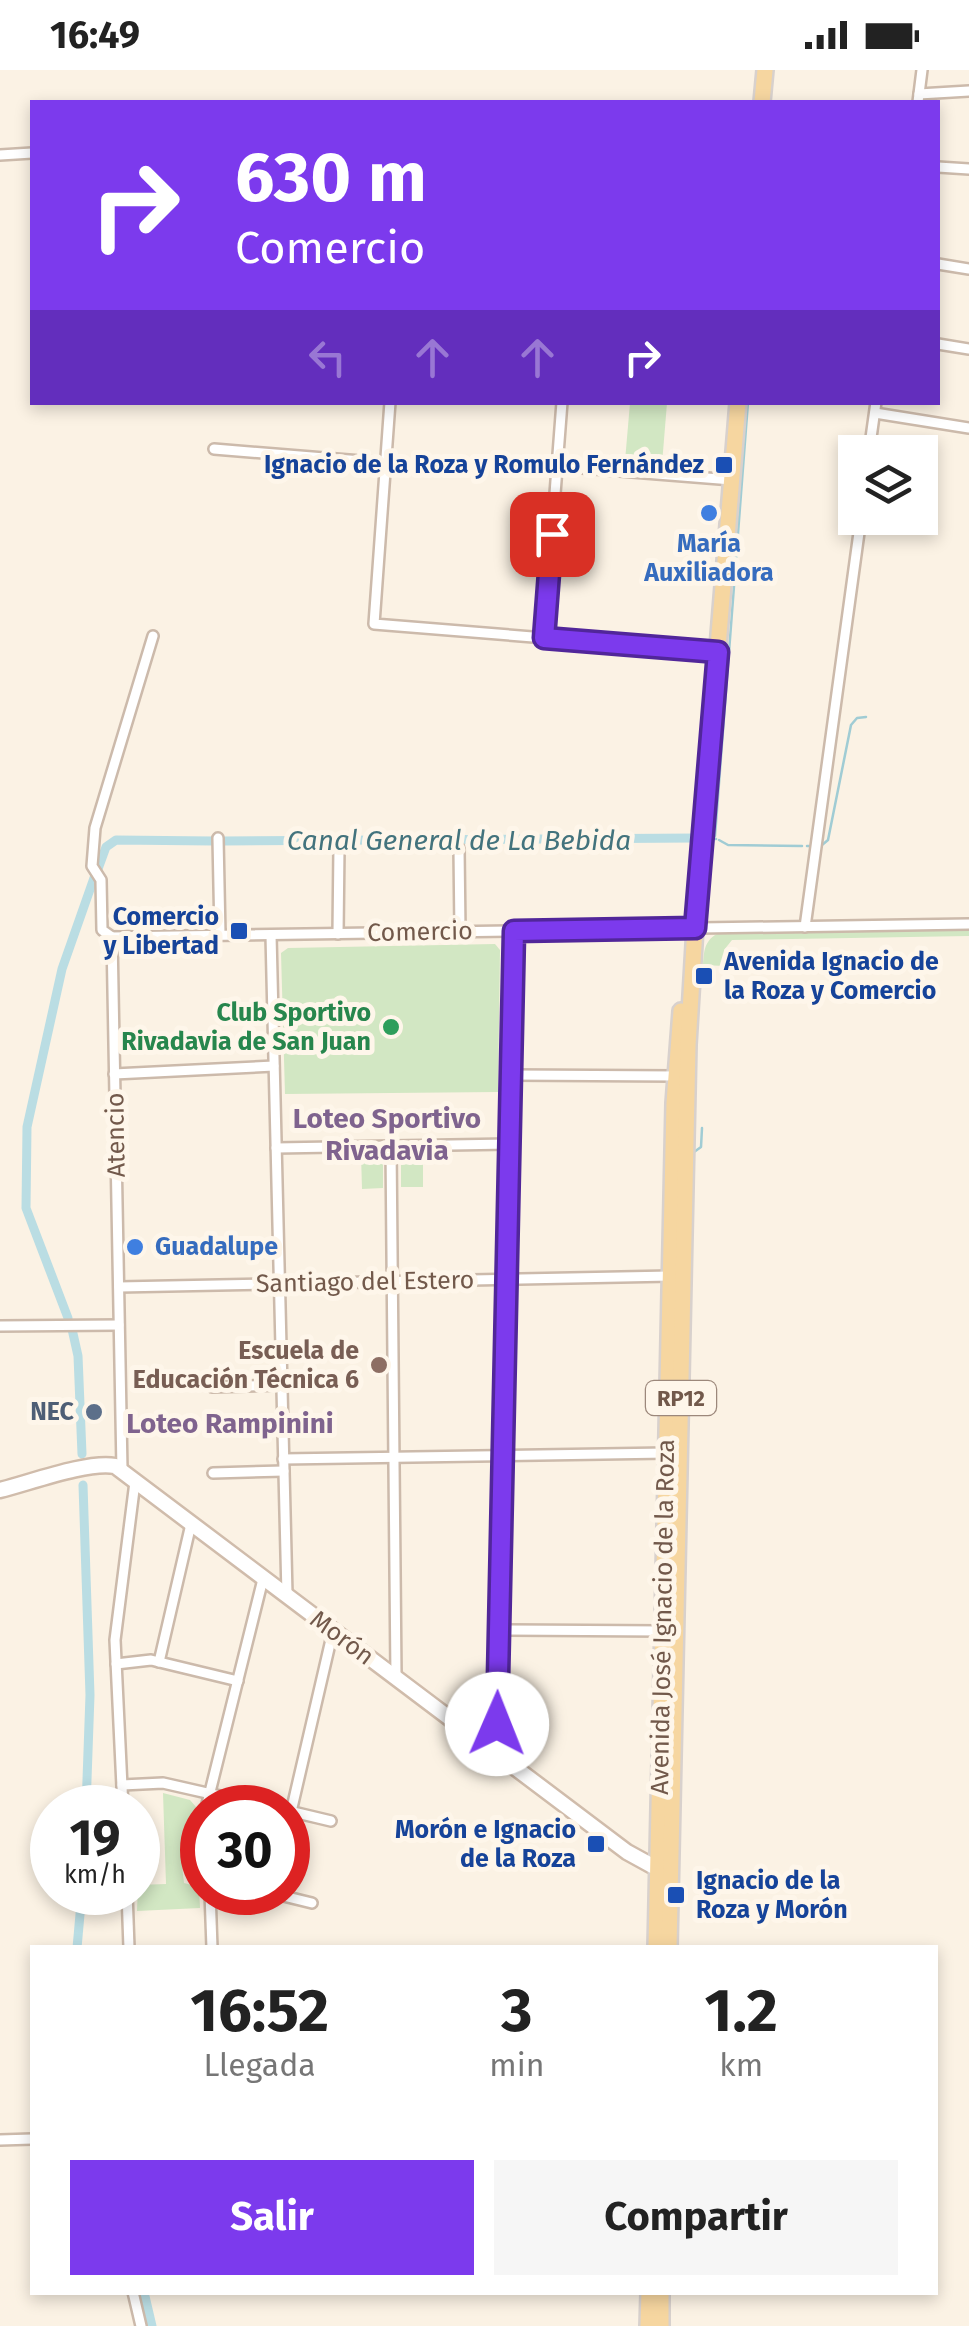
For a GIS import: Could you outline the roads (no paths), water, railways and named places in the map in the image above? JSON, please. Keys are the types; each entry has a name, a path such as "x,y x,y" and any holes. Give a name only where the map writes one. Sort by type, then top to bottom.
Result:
{"main road":[{"path":"762,100 765,70"},
{"name":"Avenida José Ignacio de la Roza","path":"656,1945 664,1869 695,928 738,405"},
{"name":"Avenida José Ignacio de la Roza","path":"669,1945 664,1869 663,1631 670,1276 676,1076 687,963 695,928"},
{"path":"648,2295 648,2326"},
{"path":"661,2326 662,2295"}],"street":[{"path":"922,70 918,98 969,91"},
{"path":"0,155 30,153"},
{"path":"940,168 969,169"},
{"path":"940,264 969,269"},
{"path":"940,344 969,349"},
{"path":"390,405 374,624 718,652"},
{"path":"544,638 562,405"},
{"path":"872,435 876,408 969,428"},
{"path":"214,450 386,462"},
{"path":"557,466 732,480"},
{"path":"805,927 859,535"},
{"name":"Atencio","path":"122,1785 115,1640 129,1475 120,1325 112,937 102,930 101,880 92,866 95,828 153,636"},
{"path":"218,838 220,935"},
{"path":"338,934 339,847"},
{"path":"460,848 460,932"},
{"name":"Comercio","path":"112,937 969,924"},
{"path":"497,1754 514,931"},
{"path":"271,934 287,1597"},
{"path":"114,1074 274,1066"},
{"path":"511,1076 676,1076"},
{"path":"276,1148 509,1144"},
{"path":"392,1146 396,1679"},
{"name":"Santiago del Estero","path":"119,1287 670,1276"},
{"path":"0,1326 120,1325"},
{"path":"212,1387 282,1385"},
{"path":"283,1459 667,1453"},
{"path":"0,1490 102,1465 115,1466 129,1475"},
{"path":"213,1473 284,1471"},
{"name":"Morón","path":"129,1475 627,1852 664,1869"},
{"path":"159,1662 191,1524"},
{"path":"212,1785 263,1579"},
{"path":"499,1630 663,1631"},
{"path":"295,1785 333,1631"},
{"path":"116,1664 150,1660 238,1681"},
{"path":"122,1785 163,1783 180,1787"},
{"path":"310,1816 331,1820"},
{"path":"127,1915 129,1945"},
{"path":"211,1915 212,1945"},
{"path":"0,2140 30,2138"},
{"path":"134,2295 141,2326"}],"waterway":[{"path":"716,839 711,838 715,836 748,405"},
{"path":"822,845 828,840 851,725 857,718 866,717"},
{"name":"Canal General de La Bebida","path":"223,841 696,838"},
{"name":"Canal General de La Bebida","path":"98,869 106,847 116,840 213,841"},
{"path":"719,840 728,845 802,846"},
{"name":"Canal General de La Bebida","path":"68,1318 26,1208 27,1127 62,969 94,878"},
{"path":"694,1152 701,1147 702,1128"},
{"name":"Canal General de La Bebida","path":"72,1329 78,1356 82,1454"},
{"name":"Canal General de La Bebida","path":"83,1485 90,1695 87,1785"},
{"name":"Canal General de La Bebida","path":"77,1945 80,1915"},
{"name":"Canal General de La Bebida","path":"145,2295 152,2326"}],"place":[{"name":"Ignacio de la Roza y Romulo Fernández","path":"724,465"},
{"name":"María Auxiliadora","path":"709,513"},
{"name":"Comercio y Libertad","path":"239,931"},
{"name":"Avenida Ignacio de la Roza y Comercio","path":"704,976"},
{"name":"Club Sportivo Rivadavia de San Juan","path":"391,1027"},
{"name":"Guadalupe","path":"135,1247"},
{"name":"Escuela de Educación Técnica 6","path":"379,1365"},
{"name":"NEC","path":"94,1412"},
{"name":"Morón e Ignacio de la Roza","path":"596,1844"},
{"name":"Ignacio de la Roza y Morón","path":"676,1895"}],"district":[{"name":"Loteo Sportivo Rivadavia","path":"387,1134"},
{"name":"Loteo Rampinini","path":"230,1423"}]}
